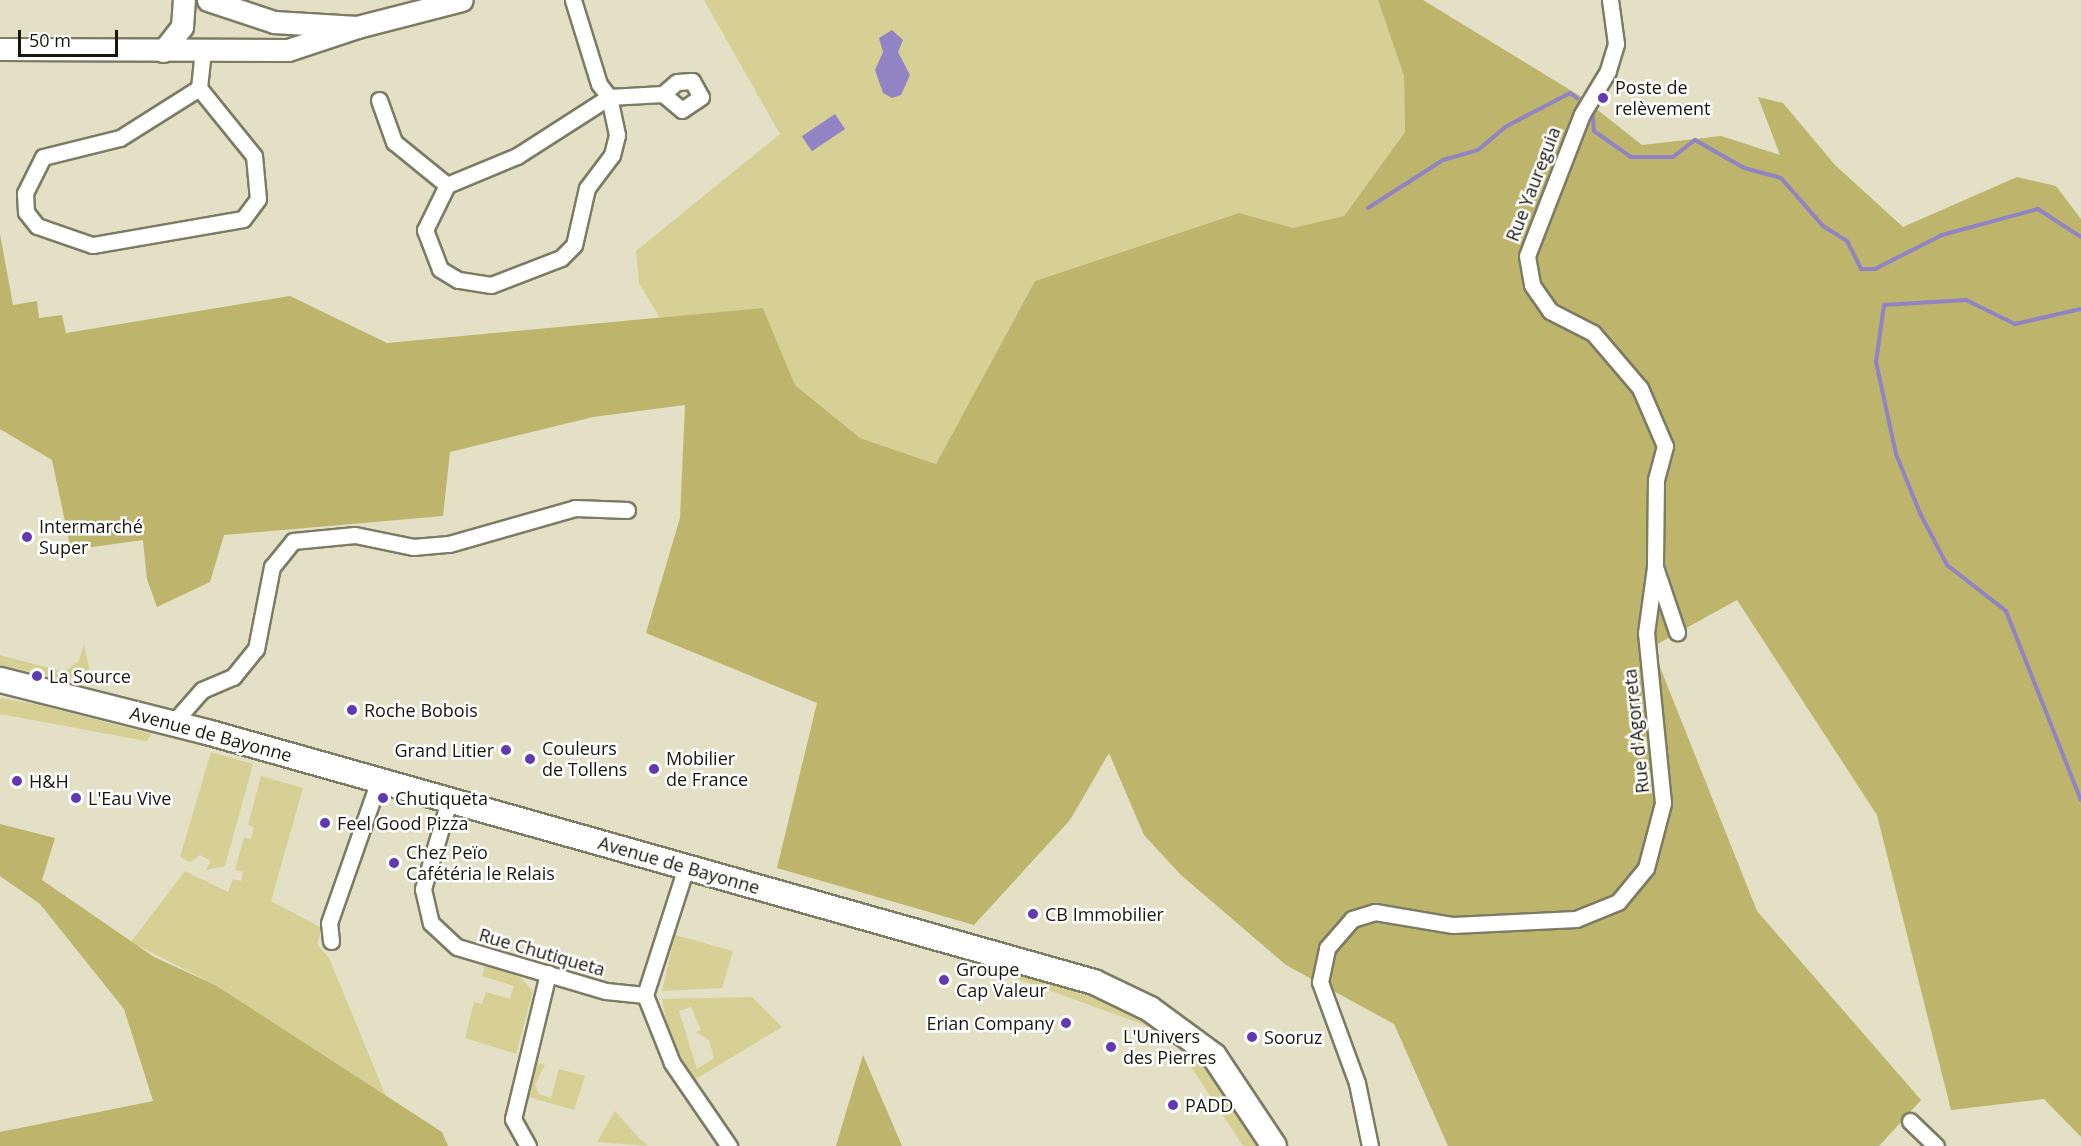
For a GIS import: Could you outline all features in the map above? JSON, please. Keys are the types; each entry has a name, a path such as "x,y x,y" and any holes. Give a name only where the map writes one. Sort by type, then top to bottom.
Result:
{"main road":[{"name":"Avenue de Bayonne","path":"7,685 173,723 1094,982 1150,1009 1214,1056 1274,1146"}],"street":[{"path":"163,51 182,27 184,0"},
{"path":"208,0 274,22 357,27"},
{"path":"0,49 203,51 308,47 357,27 462,0"},
{"path":"573,0 599,84 609,97 617,135 612,154 587,188 574,245 561,258 491,285 458,280 440,269 425,230 447,185 517,156 609,97 663,94"},
{"name":"Rue Yaureguia","path":"1610,0 1616,44 1608,71 1578,122 1527,256 1532,285 1550,311 1593,333 1640,388 1665,446"},
{"path":"199,88 120,138 43,157 25,193 26,212 37,226 92,245 243,219 258,199 254,156 199,88 203,51"},
{"path":"379,100 394,142 447,185"},
{"name":"Rue d'Agorreta","path":"1370,1146 1357,1083 1320,982 1327,948 1352,919 1375,912 1464,924 1576,919 1618,902 1646,868 1663,803 1646,633 1655,567 1656,480 1665,446"},
{"path":"173,723 202,690 233,677 256,648 272,567 293,541 355,535 413,547 449,544 575,508 627,510"},
{"name":"Rue d'Agorreta","path":"1655,567 1677,632"},
{"path":"331,941 329,923 379,780"},
{"name":"Rue Chutiqueta","path":"449,801 423,889 431,923 456,947 606,991 645,995"},
{"path":"686,867 645,995 672,1063 729,1146"},
{"path":"528,1146 513,1119 548,973"},
{"path":"1910,1121 1936,1146"}],"shaded area":[{"path":"704,0 1378,0 1404,76 1405,132 1343,217 1293,229 1239,213 1035,281 936,464 860,438 795,385 763,308 660,318 639,283 636,251 780,134"},
{"path":"1378,0 1423,0 1580,96 1642,145 1721,136 1780,155 1758,97 1783,103 1835,165 1903,227 2017,177 2056,186 2081,219 2081,1137 2044,1099 1951,1110 1877,815 1737,600 1652,647 1757,911 1921,1100 1879,1146 1448,1146 1394,1024 1286,965 1181,875 1144,835 1109,753 1070,820 974,925 777,868 817,703 646,633 680,518 685,405 593,417 450,452 443,516 224,535 210,582 157,607 147,579 143,540 71,550 52,460 0,429 0,234 13,305 37,301 39,318 62,315 66,333 290,296 387,343 763,308 795,385 860,438 936,464 1035,281 1239,213 1293,228 1344,216 1405,132 1404,76"},
{"path":"892,30 903,40 898,52 910,75 901,95 892,98 883,93 875,70 883,52 879,38"},
{"path":"835,114 845,129 812,151 802,136"},
{"path":"84,644 93,686 0,665 0,655 64,672 79,661"},
{"path":"0,698 39,705 152,734 146,741 0,714"},
{"path":"211,752 253,764 225,866 206,870 211,861 200,855 190,862 180,857"},
{"path":"261,776 303,788 271,901 322,928 317,944 329,958 388,1101 215,985 131,942 185,871 228,892 233,879 241,881 243,872 235,870 244,837 251,839 254,827 248,825"},
{"path":"0,824 55,838 42,880 154,957 215,985 442,1132 448,1146 0,1146 0,1132 153,1101 124,1009 40,904 0,876"},
{"path":"675,935 733,951 722,988 662,991"},
{"path":"926,946 1073,986 1144,1017 1205,1064 1262,1146 1243,1146 1178,1047 1142,1024"},
{"path":"485,966 520,977 533,991 516,1054 465,1038 474,1002 482,1004 486,992 510,999 514,986 482,976"},
{"path":"752,997 782,1027 694,1080 668,1032 662,999","holes":["691,1007 701,1030 696,1032 709,1040 714,1058 697,1069 679,1011"]},
{"path":"863,1055 902,1146 836,1146"},
{"path":"534,1062 545,1065 535,1085 539,1094 551,1098 559,1069 585,1076 574,1110 525,1096"},
{"path":"615,1111 639,1138 648,1146 597,1142"}],"waterway":[{"path":"1368,208 1443,160 1478,150 1505,127 1570,93 1577,98"},
{"path":"1592,108 1594,131 1631,157 1673,157 1695,140 1744,168 1781,178 1823,226 1847,241 1861,269 1875,269 1942,235 2038,209 2081,237"},
{"path":"2081,309 2015,324 1966,300 1884,305 1876,362 1896,454 1920,513 1947,565 2006,611 2081,800"}],"place":[{"name":"Poste de relèvement","path":"1603,98"},
{"name":"Intermarché Super","path":"27,537"},
{"name":"La Source","path":"37,676"},
{"name":"Roche Bobois","path":"352,710"},
{"name":"Grand Litier","path":"506,750"},
{"name":"Couleurs de Tollens","path":"530,759"},
{"name":"Mobilier de France","path":"654,769"},
{"name":"H&H","path":"17,781"},
{"name":"L'Eau Vive","path":"76,798"},
{"name":"Chutiqueta","path":"383,798"},
{"name":"Feel Good Pizza","path":"325,823"},
{"name":"Chez Peïo Cafétéria le Relais","path":"394,863"},
{"name":"CB Immobilier","path":"1033,914"},
{"name":"Groupe Cap Valeur","path":"944,980"},
{"name":"Erian Company","path":"1066,1023"},
{"name":"Sooruz","path":"1252,1037"},
{"name":"L'Univers des Pierres","path":"1111,1047"},
{"name":"PADD","path":"1173,1105"}]}
